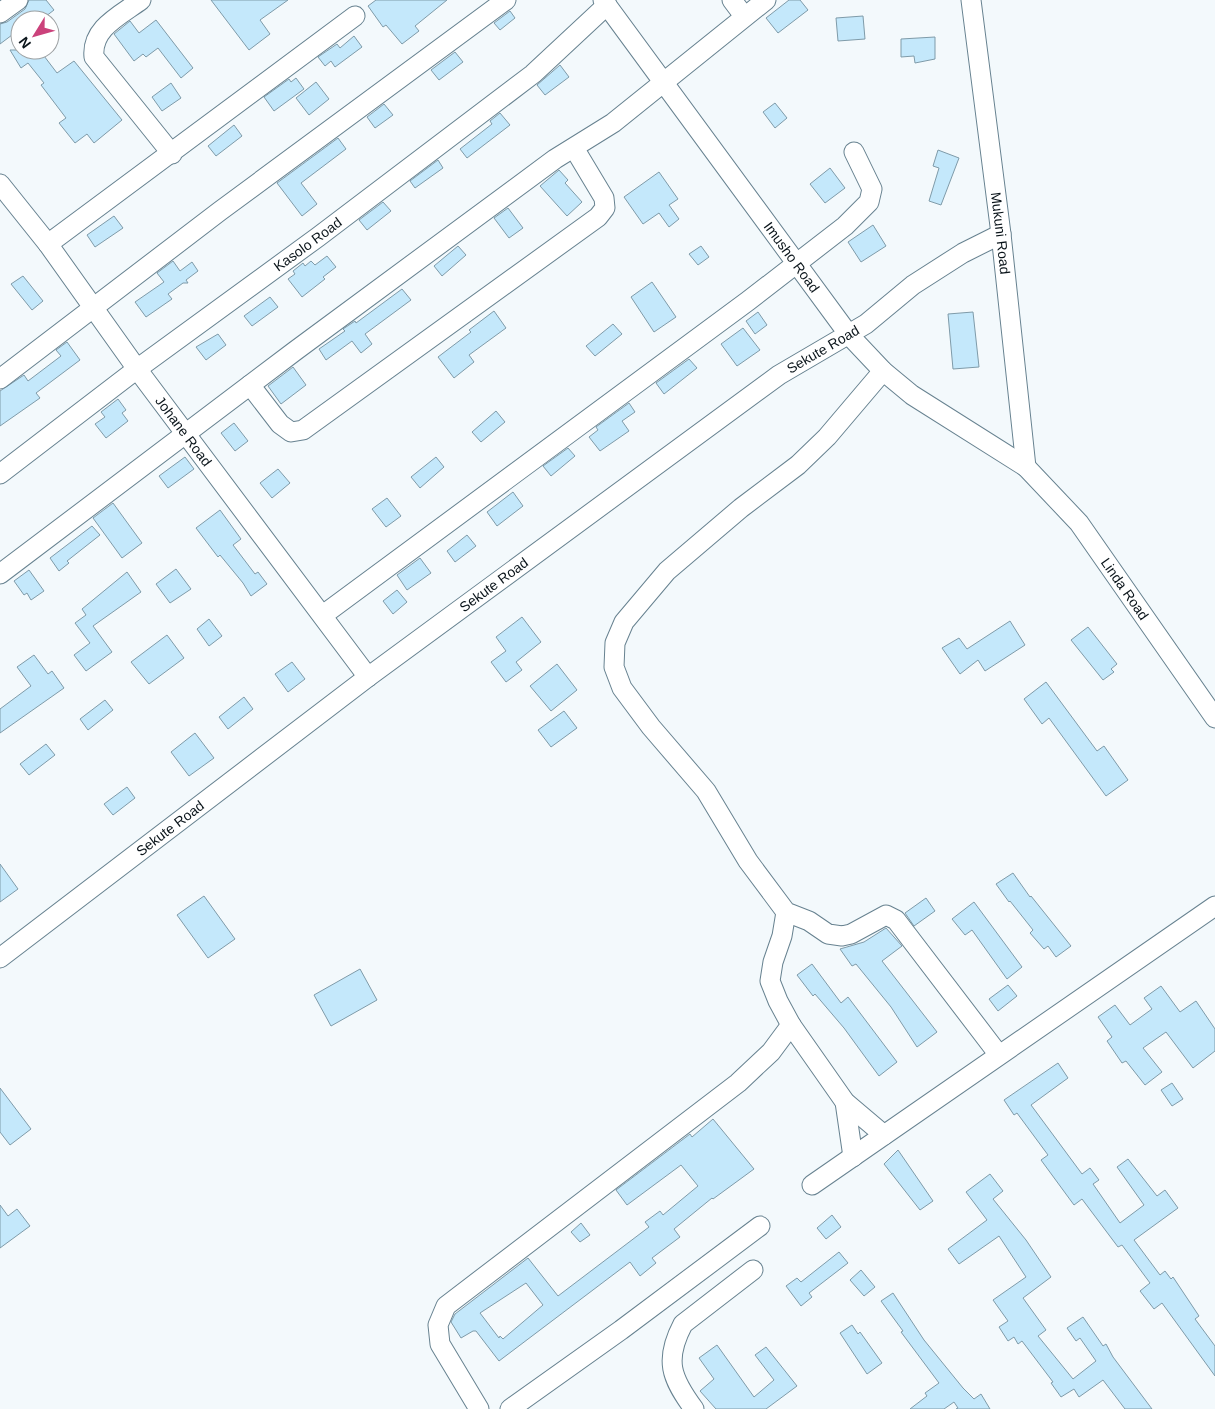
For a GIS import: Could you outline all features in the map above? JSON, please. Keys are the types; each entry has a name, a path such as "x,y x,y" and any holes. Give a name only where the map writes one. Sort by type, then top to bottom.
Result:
{"street":[{"path":"0,13 18,0"},
{"path":"141,0 97,35 93,46 94,57 172,154"},
{"path":"0,379 220,211 506,0"},
{"path":"732,0 744,16"},
{"path":"0,574 250,385 574,148 612,123 766,0"},
{"name":"Mukuni Road","path":"971,0 1001,234 1026,467"},
{"name":"Imusho Road","path":"605,2 850,335 883,371 912,395 1026,467"},
{"name":"Kasolo Road","path":"0,474 137,369 318,237 533,74 605,2"},
{"path":"48,244 172,154 355,16"},
{"path":"250,385 280,424 292,432 303,430 598,217 605,208 604,198 574,148"},
{"path":"323,615 748,302 845,226 869,202 872,189 854,152"},
{"name":"Johane Road","path":"0,184 48,244 137,369 368,677"},
{"name":"Sekute Road","path":"0,958 368,677 779,375 850,335 913,285 963,253 1001,234"},
{"path":"883,371 828,437 798,465 741,508 667,571 624,622 615,643 614,666 622,688 652,727 706,790 748,861 786,912 809,922 828,934 842,936 852,934 886,915 896,920 1000,1055"},
{"name":"Linda Road","path":"1026,467 1079,523 1215,718"},
{"path":"812,1185 1215,906"},
{"path":"786,912 770,981 791,1025 845,1102 884,1135"},
{"path":"479,1409 440,1344 438,1325 446,1306 738,1083 771,1052 791,1025"},
{"path":"845,1102 853,1157"},
{"path":"510,1409 621,1330 760,1226"},
{"path":"694,1409 677,1385 671,1369 677,1337 683,1324 753,1270"}],"building":[{"path":"29,0 46,0 54,10 24,10"},
{"path":"211,0 288,0 260,20 270,34 249,50"},
{"path":"376,0 447,0 415,26 419,31 402,44 386,25 383,27 368,6"},
{"path":"789,0 800,0 808,10 778,33 766,18"},
{"path":"510,11 515,18 500,30 494,23"},
{"path":"863,16 865,39 838,41 836,18"},
{"path":"10,20 10,36 0,44 0,24"},
{"path":"156,20 193,68 181,78 158,48 146,57 143,54 134,61 114,34 130,21 139,33"},
{"path":"354,36 362,47 335,67 331,61 325,66 318,57 337,44 340,48"},
{"path":"935,37 935,59 915,63 914,56 901,57 901,39"},
{"path":"455,52 463,62 439,80 431,70"},
{"path":"16,60 47,60 57,73 74,61 122,120 94,143 87,134 75,143 59,123 66,118 41,85 44,83 28,63 21,68"},
{"path":"560,65 569,77 545,95 537,85"},
{"path":"296,78 304,89 274,111 264,97 289,79 291,82"},
{"path":"316,82 329,99 309,115 296,98"},
{"path":"171,83 181,98 162,111 152,97"},
{"path":"775,103 787,118 775,128 763,112"},
{"path":"384,104 393,115 375,128 367,117"},
{"path":"500,113 510,125 467,158 460,149 492,124 490,121"},
{"path":"234,125 242,136 216,156 208,146"},
{"path":"338,138 346,149 301,183 317,204 302,216 277,183"},
{"path":"938,150 959,158 941,205 929,201 939,168 933,166"},
{"path":"438,160 443,168 415,188 410,181"},
{"path":"830,168 845,188 825,203 810,184"},
{"path":"559,170 568,180 565,183 582,202 567,216 540,186"},
{"path":"659,172 678,199 669,205 679,219 669,227 659,213 643,224 624,197"},
{"path":"383,202 391,211 367,230 359,220"},
{"path":"508,208 523,228 509,238 494,218"},
{"path":"114,216 123,228 95,247 87,235"},
{"path":"873,225 886,246 861,262 848,242"},
{"path":"458,246 466,255 442,276 434,266"},
{"path":"701,246 709,257 698,265 689,254"},
{"path":"327,256 336,267 323,277 325,279 302,297 288,279 295,274 293,271 303,263 305,266 311,261 315,265"},
{"path":"173,261 180,271 192,262 198,271 186,280 188,283 183,283 168,294 172,299 146,317 135,302 164,282 157,273"},
{"path":"23,276 43,301 32,310 11,284"},
{"path":"652,282 676,317 654,332 631,297"},
{"path":"402,289 411,300 365,334 372,344 361,353 352,341 326,360 319,349 345,331 343,329 355,321 356,323"},
{"path":"270,297 278,307 252,326 244,316"},
{"path":"494,311 506,328 469,355 474,362 454,378 438,357 471,332 469,330"},
{"path":"758,312 767,325 755,334 746,321"},
{"path":"973,312 979,367 953,369 948,314"},
{"path":"613,324 622,334 595,356 586,346"},
{"path":"743,328 760,350 737,366 721,344"},
{"path":"218,334 226,345 206,360 196,347"},
{"path":"67,342 80,360 36,393 40,398 0,426 0,391 24,375 28,381 61,356 56,350"},
{"path":"689,359 697,368 664,394 656,383"},
{"path":"293,367 306,385 281,404 268,386"},
{"path":"118,399 126,410 122,413 128,421 106,438 95,424 105,417 101,412"},
{"path":"629,403 635,412 622,421 629,431 600,451 589,437 598,430 596,427"},
{"path":"496,411 505,422 481,442 472,432"},
{"path":"234,423 248,441 235,451 221,433"},
{"path":"568,448 575,456 551,476 543,466"},
{"path":"185,457 194,469 168,488 159,476"},
{"path":"436,457 444,467 420,488 411,477"},
{"path":"278,469 290,483 272,498 260,483"},
{"path":"513,492 523,506 497,526 487,512"},
{"path":"387,498 401,516 386,527 372,509"},
{"path":"113,503 142,543 122,558 93,518"},
{"path":"220,510 241,539 233,545 255,574 258,572 267,584 251,596 243,583 220,555 218,557 196,528"},
{"path":"92,526 100,535 67,561 69,563 59,571 50,558"},
{"path":"467,535 476,546 455,562 447,551"},
{"path":"420,558 431,573 407,590 397,575"},
{"path":"176,569 191,589 170,603 156,584"},
{"path":"29,570 44,591 31,600 27,593 24,595 14,581"},
{"path":"127,572 141,592 93,626 112,652 86,671 74,655 90,643 75,623 86,615 82,609"},
{"path":"397,590 407,602 393,614 383,601"},
{"path":"522,617 541,642 516,662 522,670 506,682 491,662 506,651 496,637"},
{"path":"209,619 222,636 209,646 197,629"},
{"path":"1010,621 1025,645 985,671 978,660 960,674 942,648 959,638 967,649"},
{"path":"1088,627 1117,664 1111,669 1114,672 1103,680 1071,640"},
{"path":"167,635 184,658 149,684 131,662"},
{"path":"34,655 48,674 52,671 64,688 0,733 0,709 31,686 17,667"},
{"path":"292,662 305,679 288,692 275,674"},
{"path":"557,664 577,690 551,711 530,686"},
{"path":"1046,682 1097,751 1104,746 1128,780 1106,796 1049,718 1042,724 1024,699"},
{"path":"244,697 253,709 228,729 219,717"},
{"path":"105,700 113,710 88,730 80,719"},
{"path":"564,711 577,728 551,747 538,730"},
{"path":"195,733 214,758 189,776 171,752"},
{"path":"46,744 55,755 29,775 20,764"},
{"path":"127,787 135,798 113,815 104,804"},
{"path":"0,864 18,889 0,902"},
{"path":"1013,873 1030,897 1071,946 1056,957 1048,946 1044,949 1030,933 1033,930 996,884"},
{"path":"204,896 235,939 208,958 177,915"},
{"path":"926,898 935,911 914,926 905,913"},
{"path":"974,902 1022,967 1007,979 972,930 965,935 952,919"},
{"path":"886,928 902,946 882,961 937,1032 917,1047 891,1007 856,964 852,966 840,949 864,942"},
{"path":"812,964 841,1003 848,997 897,1062 879,1076 844,1028 815,994 813,996 797,975"},
{"path":"360,969 377,1000 331,1026 314,995"},
{"path":"1008,985 1017,996 998,1011 989,999"},
{"path":"1161,986 1180,1012 1196,1001 1215,1029 1215,1051 1193,1068 1166,1032 1143,1048 1162,1072 1145,1085 1126,1061 1122,1063 1107,1041 1112,1037 1098,1017 1115,1005 1130,1025 1152,1009 1144,998"},
{"path":"1058,1063 1068,1078 1031,1105 1082,1174 1090,1168 1099,1180 1093,1184 1120,1223 1144,1205 1117,1167 1128,1159 1157,1196 1165,1190 1178,1208 1134,1240 1160,1275 1165,1271 1171,1279 1173,1277 1199,1316 1195,1319 1215,1346 1215,1376 1162,1303 1154,1309 1140,1291 1150,1283 1122,1245 1118,1247 1082,1199 1074,1205 1041,1160 1048,1155 1017,1113 1014,1115 1004,1100"},
{"path":"1172,1083 1183,1099 1172,1106 1161,1090"},
{"path":"0,1088 31,1129 10,1145 0,1132"},
{"path":"713,1119 754,1169 712,1198 674,1229 680,1237 652,1258 656,1263 640,1276 630,1262 499,1361 476,1331 461,1338 451,1322 455,1314 528,1258 558,1296 649,1227 645,1222 660,1211 663,1215 698,1186 681,1165 627,1205 616,1190 690,1134 692,1137","holes":["526,1283 543,1305 503,1339 500,1336 499,1338 480,1313"]},
{"path":"898,1150 933,1201 920,1210 884,1164"},
{"path":"990,1174 1003,1191 993,1199 1026,1240 1051,1277 1023,1298 1046,1330 1038,1336 1073,1379 1096,1361 1080,1338 1076,1341 1067,1328 1083,1317 1103,1346 1106,1344 1113,1357 1152,1409 1125,1409 1103,1380 1079,1397 1074,1389 1061,1397 1051,1383 1053,1382 1022,1341 1018,1344 1014,1337 1008,1341 999,1327 1008,1321 993,1300 1026,1277 999,1236 959,1264 948,1249 987,1220 966,1192"},
{"path":"0,1205 8,1216 17,1209 30,1226 0,1248"},
{"path":"832,1215 841,1227 826,1239 817,1228"},
{"path":"581,1223 590,1235 580,1242 571,1232"},
{"path":"839,1252 848,1263 809,1293 812,1297 801,1306 786,1286 797,1278 801,1282"},
{"path":"861,1270 875,1287 864,1296 850,1280"},
{"path":"893,1293 924,1340 963,1388 974,1399 981,1394 990,1409 956,1409 958,1408 954,1402 944,1409 910,1409 927,1396 925,1393 939,1383 901,1332 903,1331 881,1301"},
{"path":"852,1325 858,1334 860,1332 882,1363 867,1374 840,1333"},
{"path":"717,1345 754,1397 774,1380 755,1355 766,1347 797,1386 766,1409 716,1409 700,1391 714,1379 699,1358"}]}
